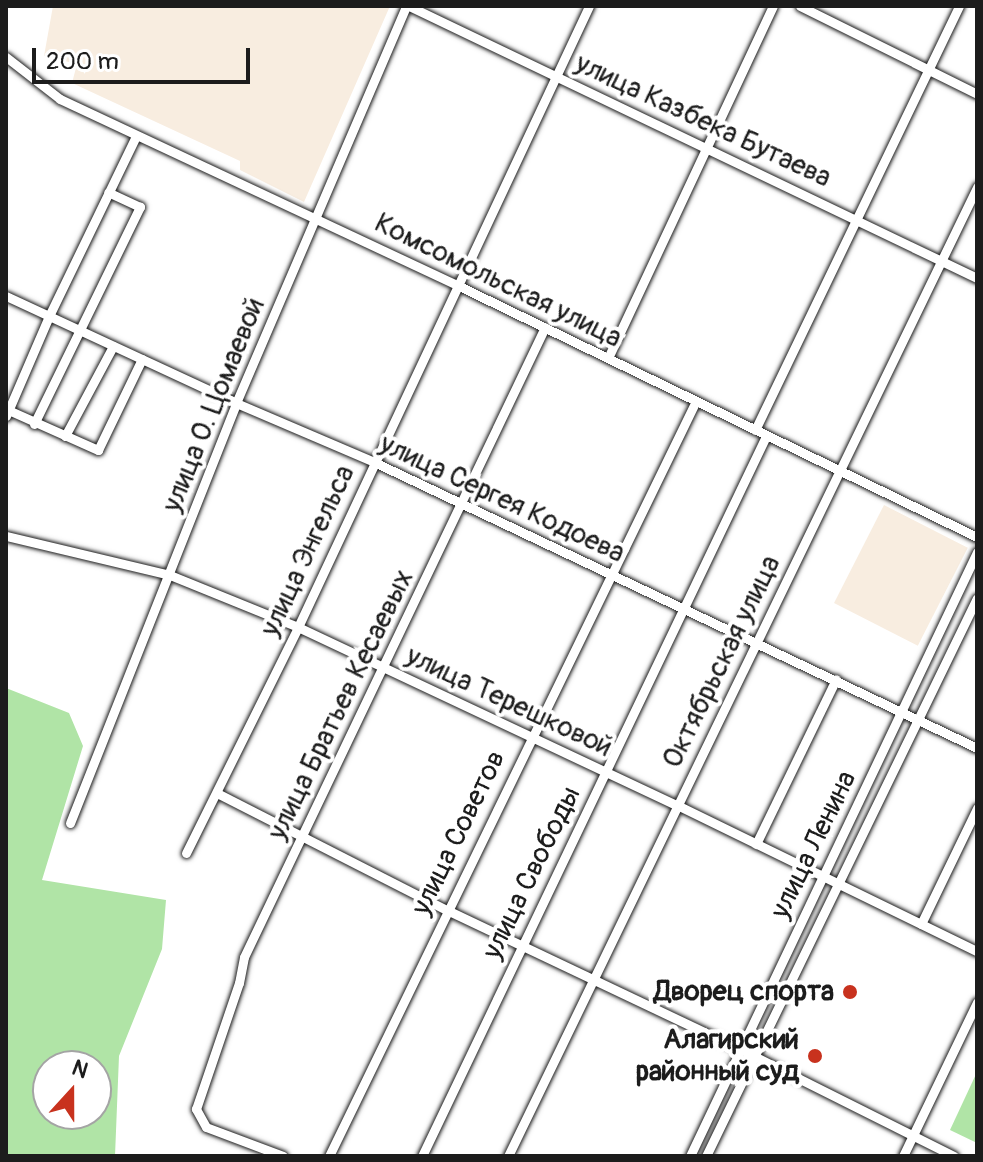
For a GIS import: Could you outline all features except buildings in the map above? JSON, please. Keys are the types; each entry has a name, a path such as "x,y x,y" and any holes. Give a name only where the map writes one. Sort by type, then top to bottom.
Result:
{"street":[{"name":"улица Казбека Бутаева","path":"408,6 977,278"},
{"name":"улица О. Цомаевой","path":"70,823 236,403 408,6"},
{"name":"улица Энгельса","path":"186,853 298,627 589,6"},
{"path":"608,358 773,6"},
{"path":"800,6 977,94"},
{"path":"755,430 959,6"},
{"name":"Комсомольская улица","path":"6,57 60,99 315,217 977,537"},
{"path":"136,136 6,412 98,450 142,359"},
{"name":"Октябрьская улица","path":"508,1156 977,187"},
{"path":"34,424 140,207 108,192"},
{"name":"улица Сергея Кодоева","path":"6,296 236,403 374,462 977,748"},
{"name":"улица Братьев Кесаевых","path":"283,1156 206,1127 196,1109 239,983 244,957 545,327"},
{"path":"65,436 113,346"},
{"name":"улица Советов","path":"329,1156 530,735 696,401"},
{"name":"улица Свободы","path":"422,1156 766,436"},
{"name":"улица Терешковой","path":"6,536 170,575 298,627 677,805 977,951"},
{"name":"улица Ленина","path":"690,1156 977,552"},
{"name":"улица Ленина","path":"706,1156 977,598"},
{"path":"756,844 836,679"},
{"path":"217,793 447,910 755,1056 954,1156"},
{"path":"921,924 977,808"},
{"path":"903,1156 977,1002"}],"shaded area":[{"path":"53,6 390,6 304,202 240,170 240,161 72,83 77,64 44,56"},
{"path":"884,505 968,548 918,646 834,603"}],"green space":[{"path":"6,688 69,713 83,746 42,880 166,900 162,949 119,1056 115,1156 6,1156"},
{"path":"977,1072 977,1143 950,1130"}],"place":[{"name":"Дворец спорта","path":"850,992"},
{"name":"Алагирский районный суд","path":"815,1056"}]}
